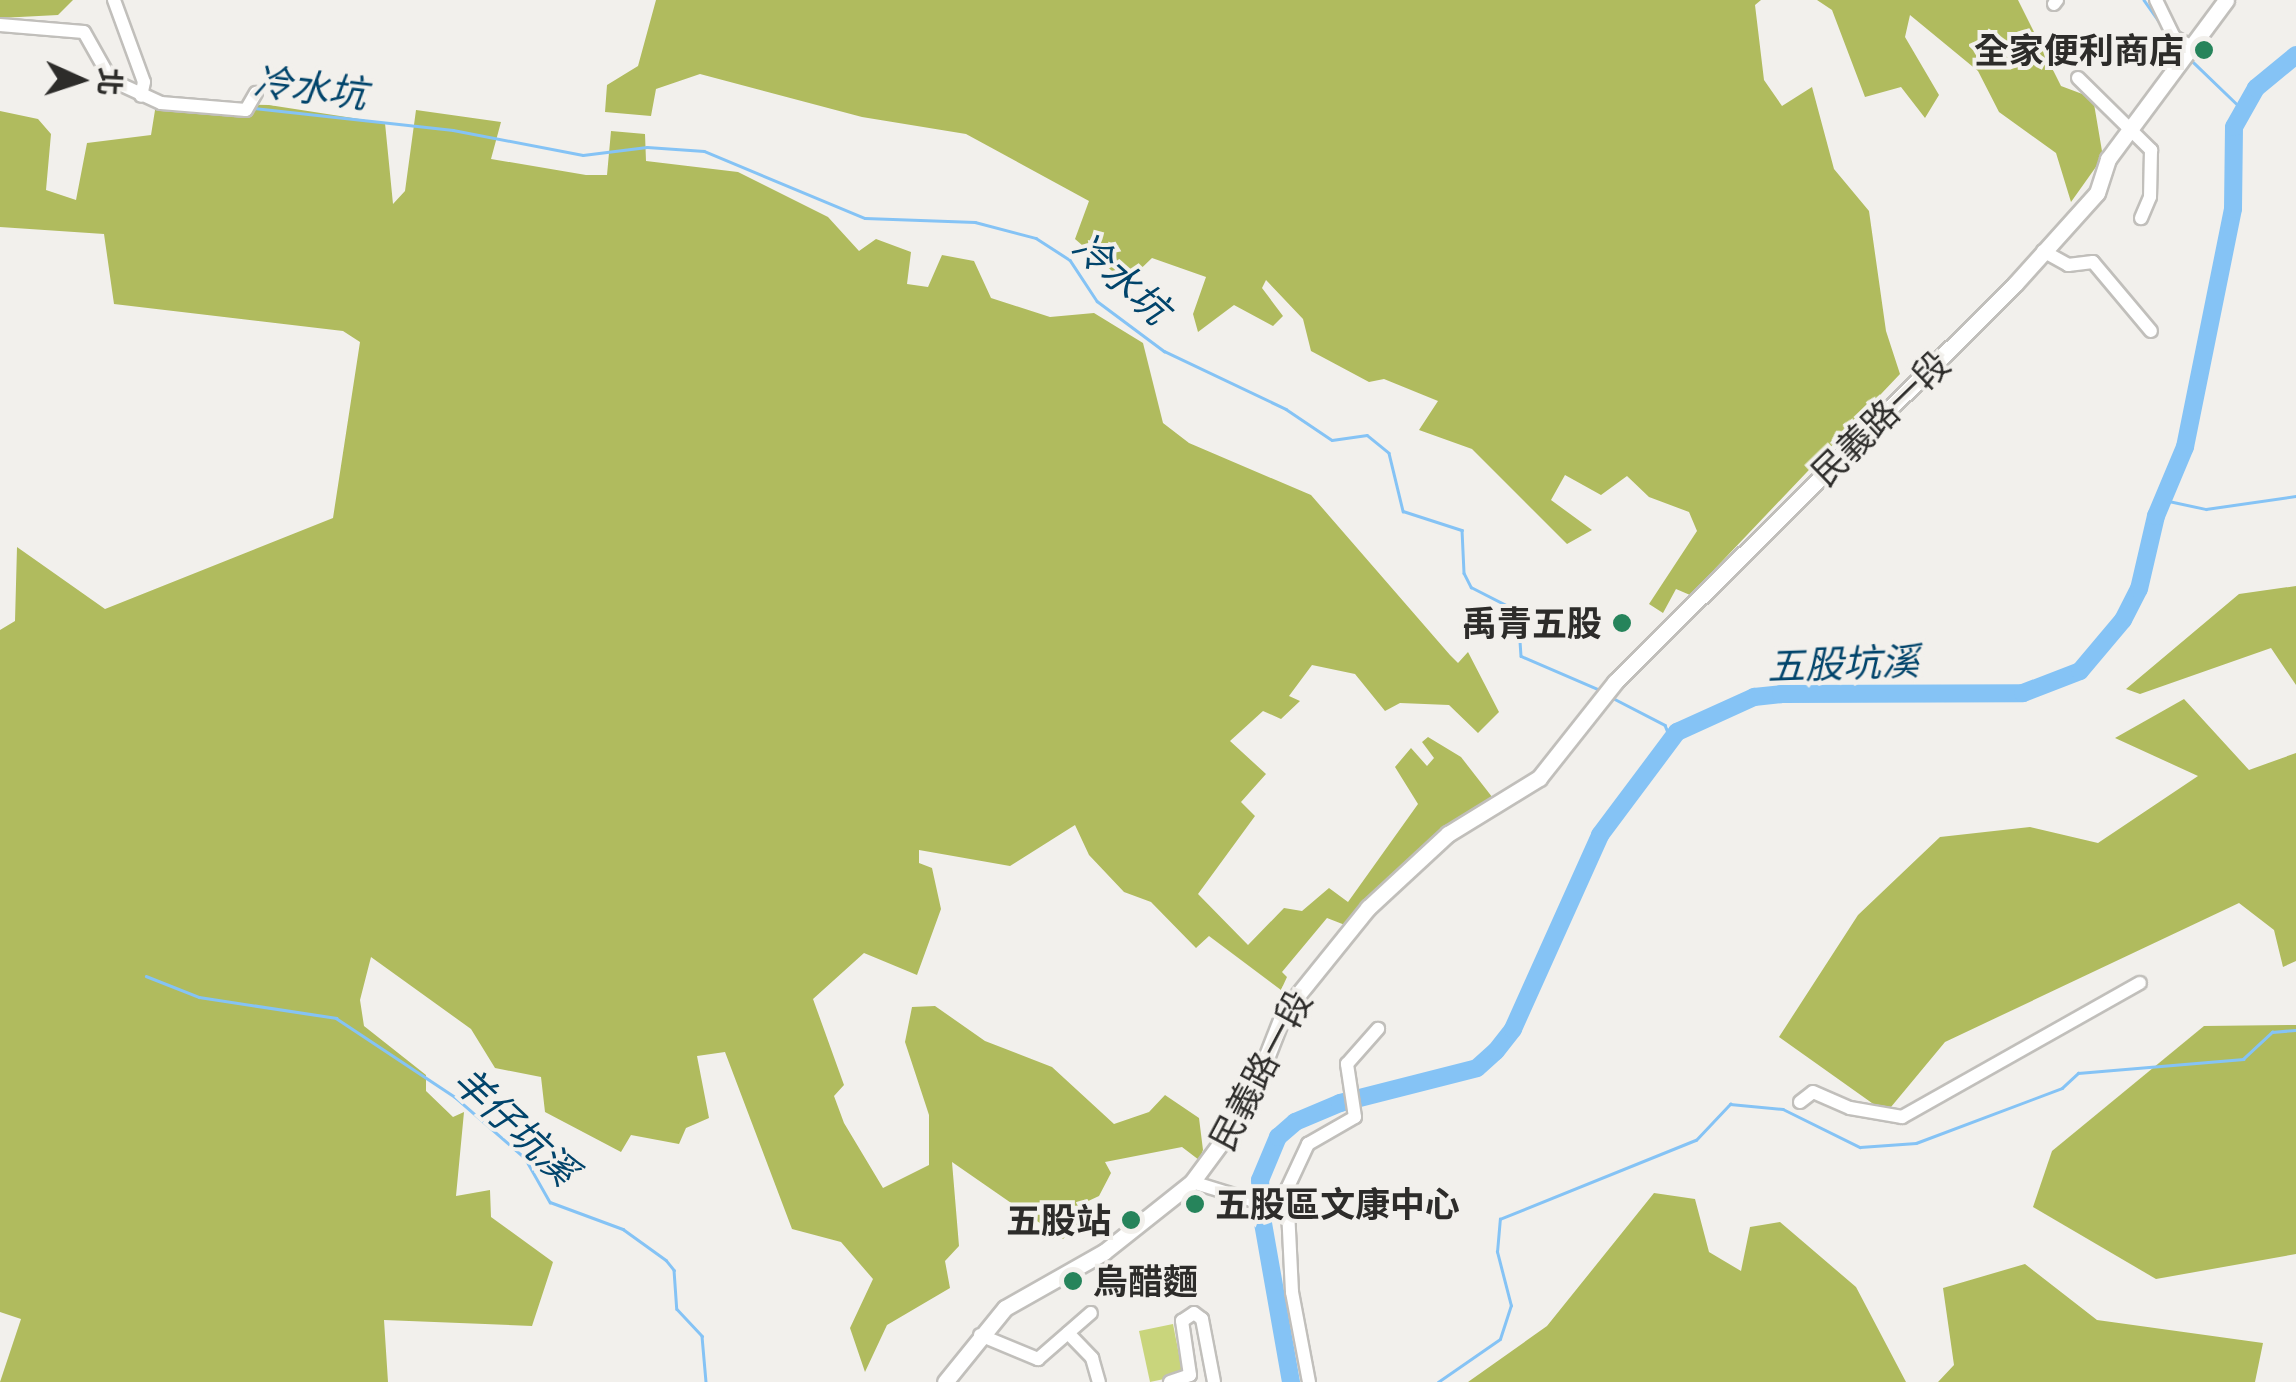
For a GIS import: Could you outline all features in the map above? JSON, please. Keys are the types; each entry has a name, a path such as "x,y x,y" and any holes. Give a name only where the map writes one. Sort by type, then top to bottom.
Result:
{"main road":[{"name":"民義路一段","path":"945,1382 980,1335 1024,1292 1104,1252 1192,1182 1246,1109 1284,1012 1316,970 1418,858 1539,778 1605,694 2043,251 2097,193 2108,160 2226,0"}],"street":[{"path":"114,0 144,82 142,96"},
{"path":"2156,0 2186,54"},
{"path":"0,25 84,32 111,80 142,96 180,106 250,102"},
{"path":"2078,78 2151,150 2150,198 2141,218"},
{"path":"2043,251 2068,265 2093,262 2151,330"},
{"path":"1800,1102 1813,1092 1850,1108 1902,1116 2140,984"},
{"path":"1309,1382 1292,1292 1284,1195 1308,1144 1355,1117 1347,1064 1378,1029"},
{"path":"1192,1182 1251,1200 1284,1195"},
{"path":"980,1335 1038,1359 1091,1313"},
{"path":"1170,1382 1191,1378 1182,1321 1194,1314 1202,1319 1214,1382"},
{"path":"1068,1334 1092,1358 1099,1382"}],"green space":[{"path":"0,0 73,0 58,15 0,18"},
{"path":"656,0 1761,0 1755,5 1764,80 1782,106 1812,87 1834,169 1869,211 1886,331 1900,374 1690,595 1676,589 1663,613 1649,604 1697,531 1689,512 1649,497 1627,476 1601,495 1565,475 1551,500 1592,530 1567,544 1472,449 1419,430 1438,401 1384,379 1369,382 1311,351 1303,319 1266,280 1262,288 1283,316 1273,326 1234,305 1198,332 1193,314 1206,277 1152,258 1126,283 1075,239 1089,201 966,134 862,117 700,74 656,89 651,116 605,112 607,85 638,66"},
{"path":"1817,0 2018,0 2061,86 2093,98 2103,157 2071,202 2056,153 1999,112 1978,71 1910,15 1905,37 1939,95 1925,118 1901,87 1865,97 1832,10"},
{"path":"156,104 269,105 385,123 393,204 405,191 416,110 501,122 491,159 586,175 607,175 611,131 645,134 646,161 738,172 828,217 859,251 876,239 911,252 907,284 928,287 942,255 974,261 991,298 1050,317 1094,313 1143,343 1163,423 1189,443 1311,495 1458,663 1468,652 1499,712 1478,733 1449,705 1400,703 1385,711 1355,674 1312,665 1289,696 1300,701 1281,719 1263,711 1230,741 1266,774 1241,802 1255,816 1198,894 1248,945 1284,908 1302,911 1329,888 1348,902 1418,804 1395,767 1411,748 1427,766 1434,758 1422,742 1428,737 1461,757 1496,802 1444,827 1345,925 1327,918 1282,972 1287,977 1281,990 1209,936 1196,948 1151,902 1124,892 1089,855 1075,825 1010,866 919,850 919,863 932,868 941,909 917,975 864,953 813,999 844,1085 834,1096 844,1123 883,1188 929,1165 929,1115 905,1042 912,1007 935,1006 985,1041 1052,1067 1114,1124 1149,1112 1165,1095 1199,1118 1203,1150 1199,1160 1182,1147 1105,1162 1111,1173 1099,1196 1084,1203 1078,1224 1063,1239 952,1162 959,1246 945,1261 950,1288 887,1325 865,1372 850,1328 873,1279 841,1242 792,1229 725,1052 697,1056 709,1118 686,1128 679,1144 631,1135 621,1152 545,1112 541,1077 495,1068 471,1029 371,957 360,1000 364,1026 426,1075 426,1091 453,1117 464,1112 456,1196 490,1190 491,1217 553,1262 532,1326 384,1320 388,1382 0,1382 21,1319 0,1312 0,630 15,621 17,547 105,609 333,518 360,342 343,331 114,304 104,234 0,227 0,111 38,119 51,134 46,190 76,200 87,143 151,135"},
{"path":"2296,586 2296,685 2271,648 2140,694 2126,689 2239,594"},
{"path":"2184,699 2249,770 2296,753 2296,961 2283,967 2274,930 2239,903 1945,1042 1886,1113 1779,1037 1858,915 1940,837 2030,827 2098,843 2198,776 2115,738"},
{"path":"2296,1025 2296,1254 2156,1279 2033,1207 2052,1151 2204,1026"},
{"path":"1654,1193 1695,1199 1709,1252 1741,1271 1750,1227 1780,1222 1856,1287 1906,1382 1468,1382 1547,1326"},
{"path":"2025,1264 2097,1320 2263,1343 2255,1382 1938,1382 1954,1365 1943,1288"},
{"path":"1173,1324 1183,1375 1150,1382 1139,1331"}],"waterway":[{"path":"2144,0 2180,51"},
{"name":"五股坑溪","path":"1291,1382 1262,1217 1260,1180 1278,1137 1295,1122 1340,1103 1477,1068 1496,1051 1513,1029 1600,835 1677,732 1754,697 2023,693 2080,671 2123,620 2139,589 2156,516 2185,447 2233,209 2234,127 2256,88 2296,55"},
{"path":"2190,59 2241,108"},
{"name":"冷水坑","path":"253,108 453,130 583,155 647,147 704,151 865,218 975,222 1036,238 1070,260 1097,301 1164,351 1286,409 1332,440 1367,435 1389,453 1403,511 1462,530 1464,573 1471,587 1518,611 1521,656 1598,689"},
{"path":"2164,500 2206,509 2296,496"},
{"name":"冷水坑","path":"1609,696 1665,725 1671,740"},
{"name":"羊仔坑溪","path":"146,976 199,997 336,1018 455,1097 525,1158 550,1202 623,1229 666,1260 674,1270 677,1309 702,1336 706,1382"},
{"path":"1438,1382 1500,1339 1511,1306 1497,1252 1500,1219 1696,1140 1730,1104 1783,1109 1860,1147 1916,1143 2062,1088 2078,1073 2243,1059 2272,1032 2296,1030"}],"place":[{"name":"全家便利商店","path":"2204,50"},
{"name":"禹青五股","path":"1622,623"},
{"name":"五股區文康中心","path":"1195,1204"},
{"name":"五股站","path":"1131,1220"},
{"name":"烏醋麵","path":"1073,1281"}]}
